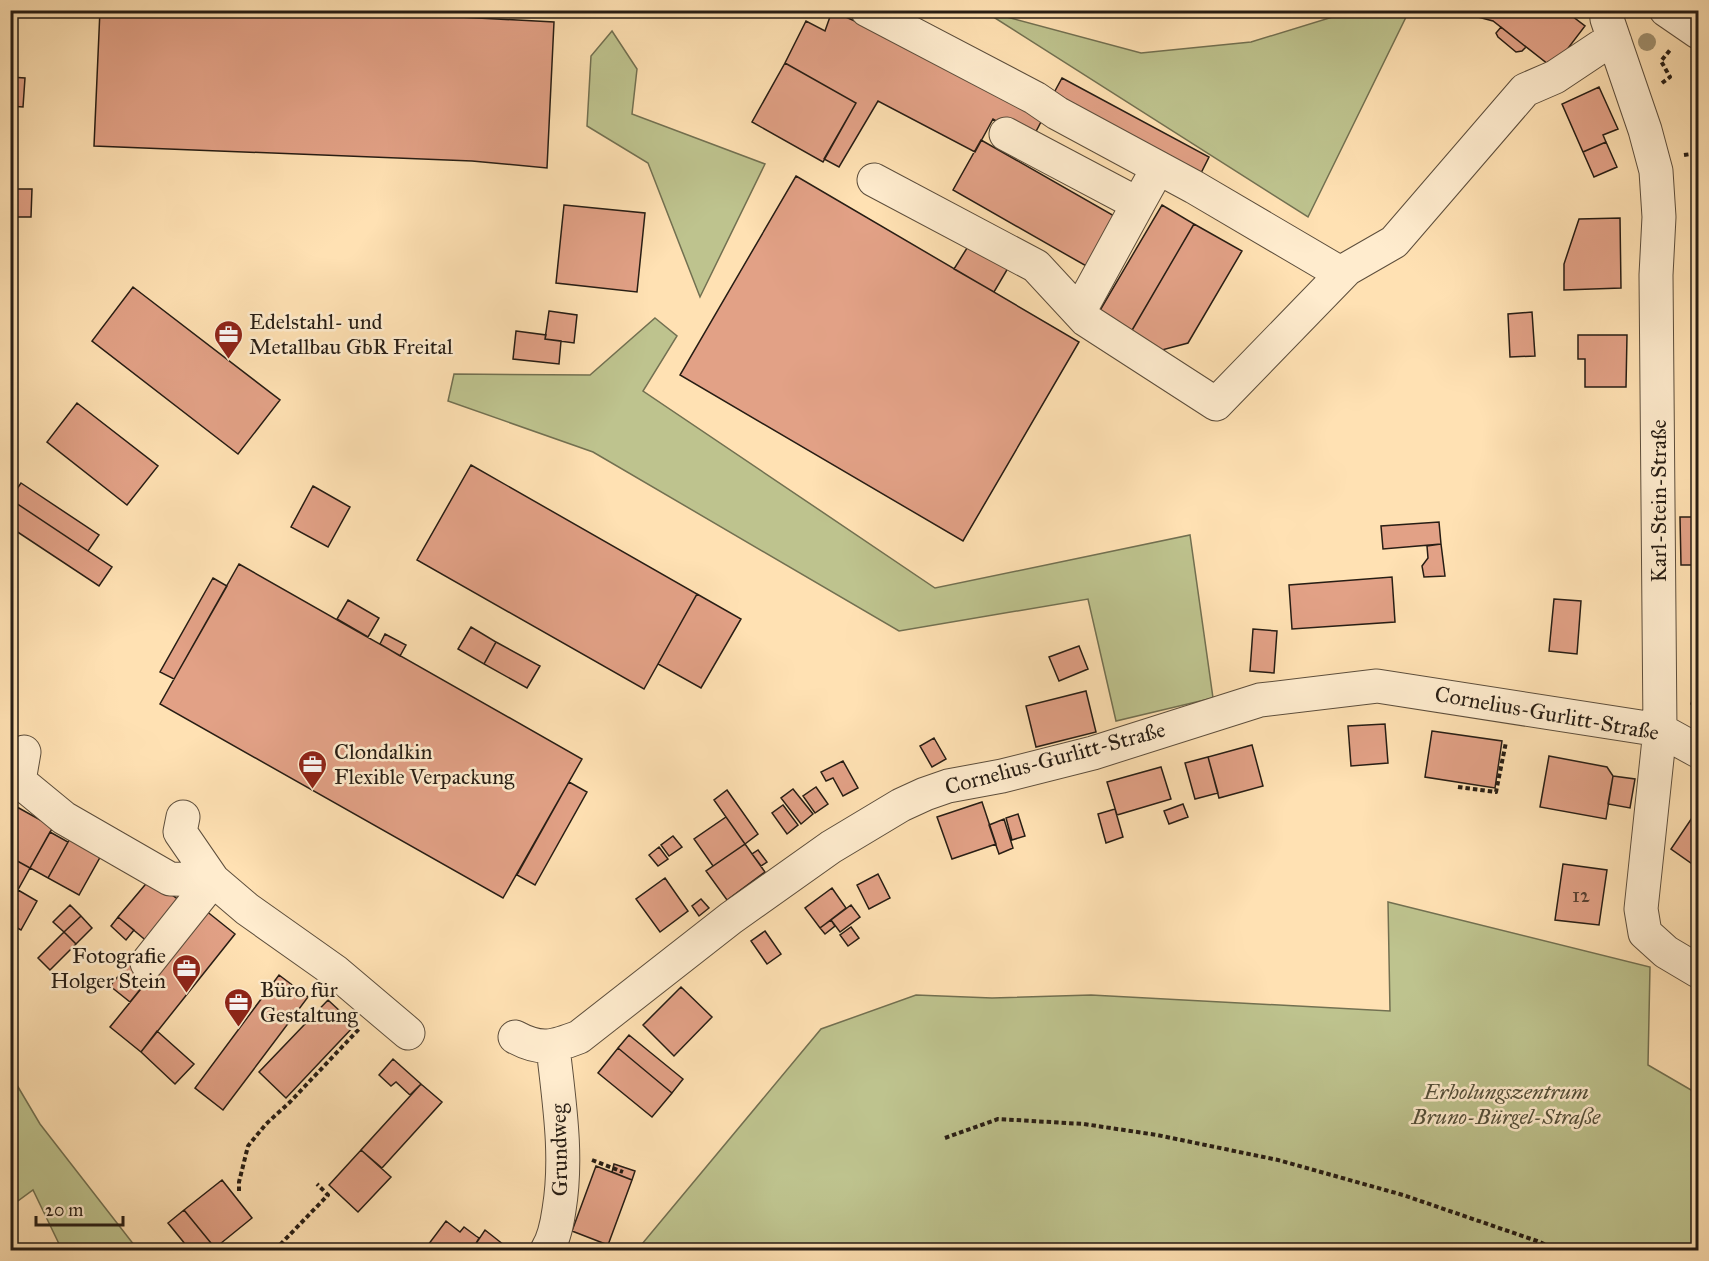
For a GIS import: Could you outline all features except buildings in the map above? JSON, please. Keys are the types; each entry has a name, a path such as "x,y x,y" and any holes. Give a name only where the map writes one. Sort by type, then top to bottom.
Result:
{"street":[{"path":"867,10 1035,98 1056,113 1158,168 1342,274"},
{"name":"Karl-Stein-Straße","path":"1606,10 1656,171 1658,204 1656,292 1660,730 1641,909 1646,933 1666,952 1698,971"},
{"path":"1666,10 1685,40"},
{"path":"874,180 1036,266 1086,320 1216,404 1347,269 1394,242 1525,90 1556,77 1600,47 1615,42"},
{"path":"1006,134 1138,204"},
{"path":"1079,312 1158,168"},
{"name":"Cornelius-Gurlitt-Straße","path":"553,1047 579,1037 734,916 831,847 902,805 948,786 1002,776 1093,753 1260,700 1377,686 1660,730 1698,752"},
{"path":"24,752 19,781 64,818 170,879 213,880"},
{"path":"183,817 180,832 213,880 247,909 336,972 408,1033"},
{"path":"147,963 213,880"},
{"path":"516,1037 527,1044 553,1047"},
{"name":"Grundweg","path":"547,1251 558,1218 564,1184 563,1135 553,1047"}],"path":[{"path":"1656,88 1670,77 1661,61 1685,40"},
{"path":"1458,787 1496,792 1506,742"},
{"path":"239,1191 248,1146 266,1124 359,1029"},
{"path":"945,1138 998,1119 1084,1124 1157,1135 1278,1160 1403,1195 1540,1242 1556,1251"},
{"path":"609,1167 623,1172"},
{"path":"274,1251 328,1195 317,1184"}],"green space":[{"path":"984,11 1141,53 1251,42 1352,11 1409,11 1308,217"},
{"path":"612,31 637,69 632,114 765,164 700,297 648,163 587,126 591,56"},
{"path":"655,318 677,336 643,391 935,588 1190,535 1213,698 1116,721 1088,599 899,631 593,452 448,401 454,374 590,375"},
{"name":"Erholungszentrum Bruno-Bürgel-Straße","path":"1388,902 1650,967 1648,1065 1698,1094 1698,1250 637,1250 821,1029 916,995 992,998 1091,995 1390,1011"},
{"path":"11,1075 40,1124 138,1250 62,1250 33,1190 11,1206"}],"place":[{"name":"Edelstahl- und Metallbau GbR Freital","path":"228,360"},
{"name":"Clondalkin Flexible Verpackung","path":"313,790"},
{"name":"Fotografie Holger Stein","path":"187,994"},
{"name":"Büro für Gestaltung","path":"239,1028"}]}
